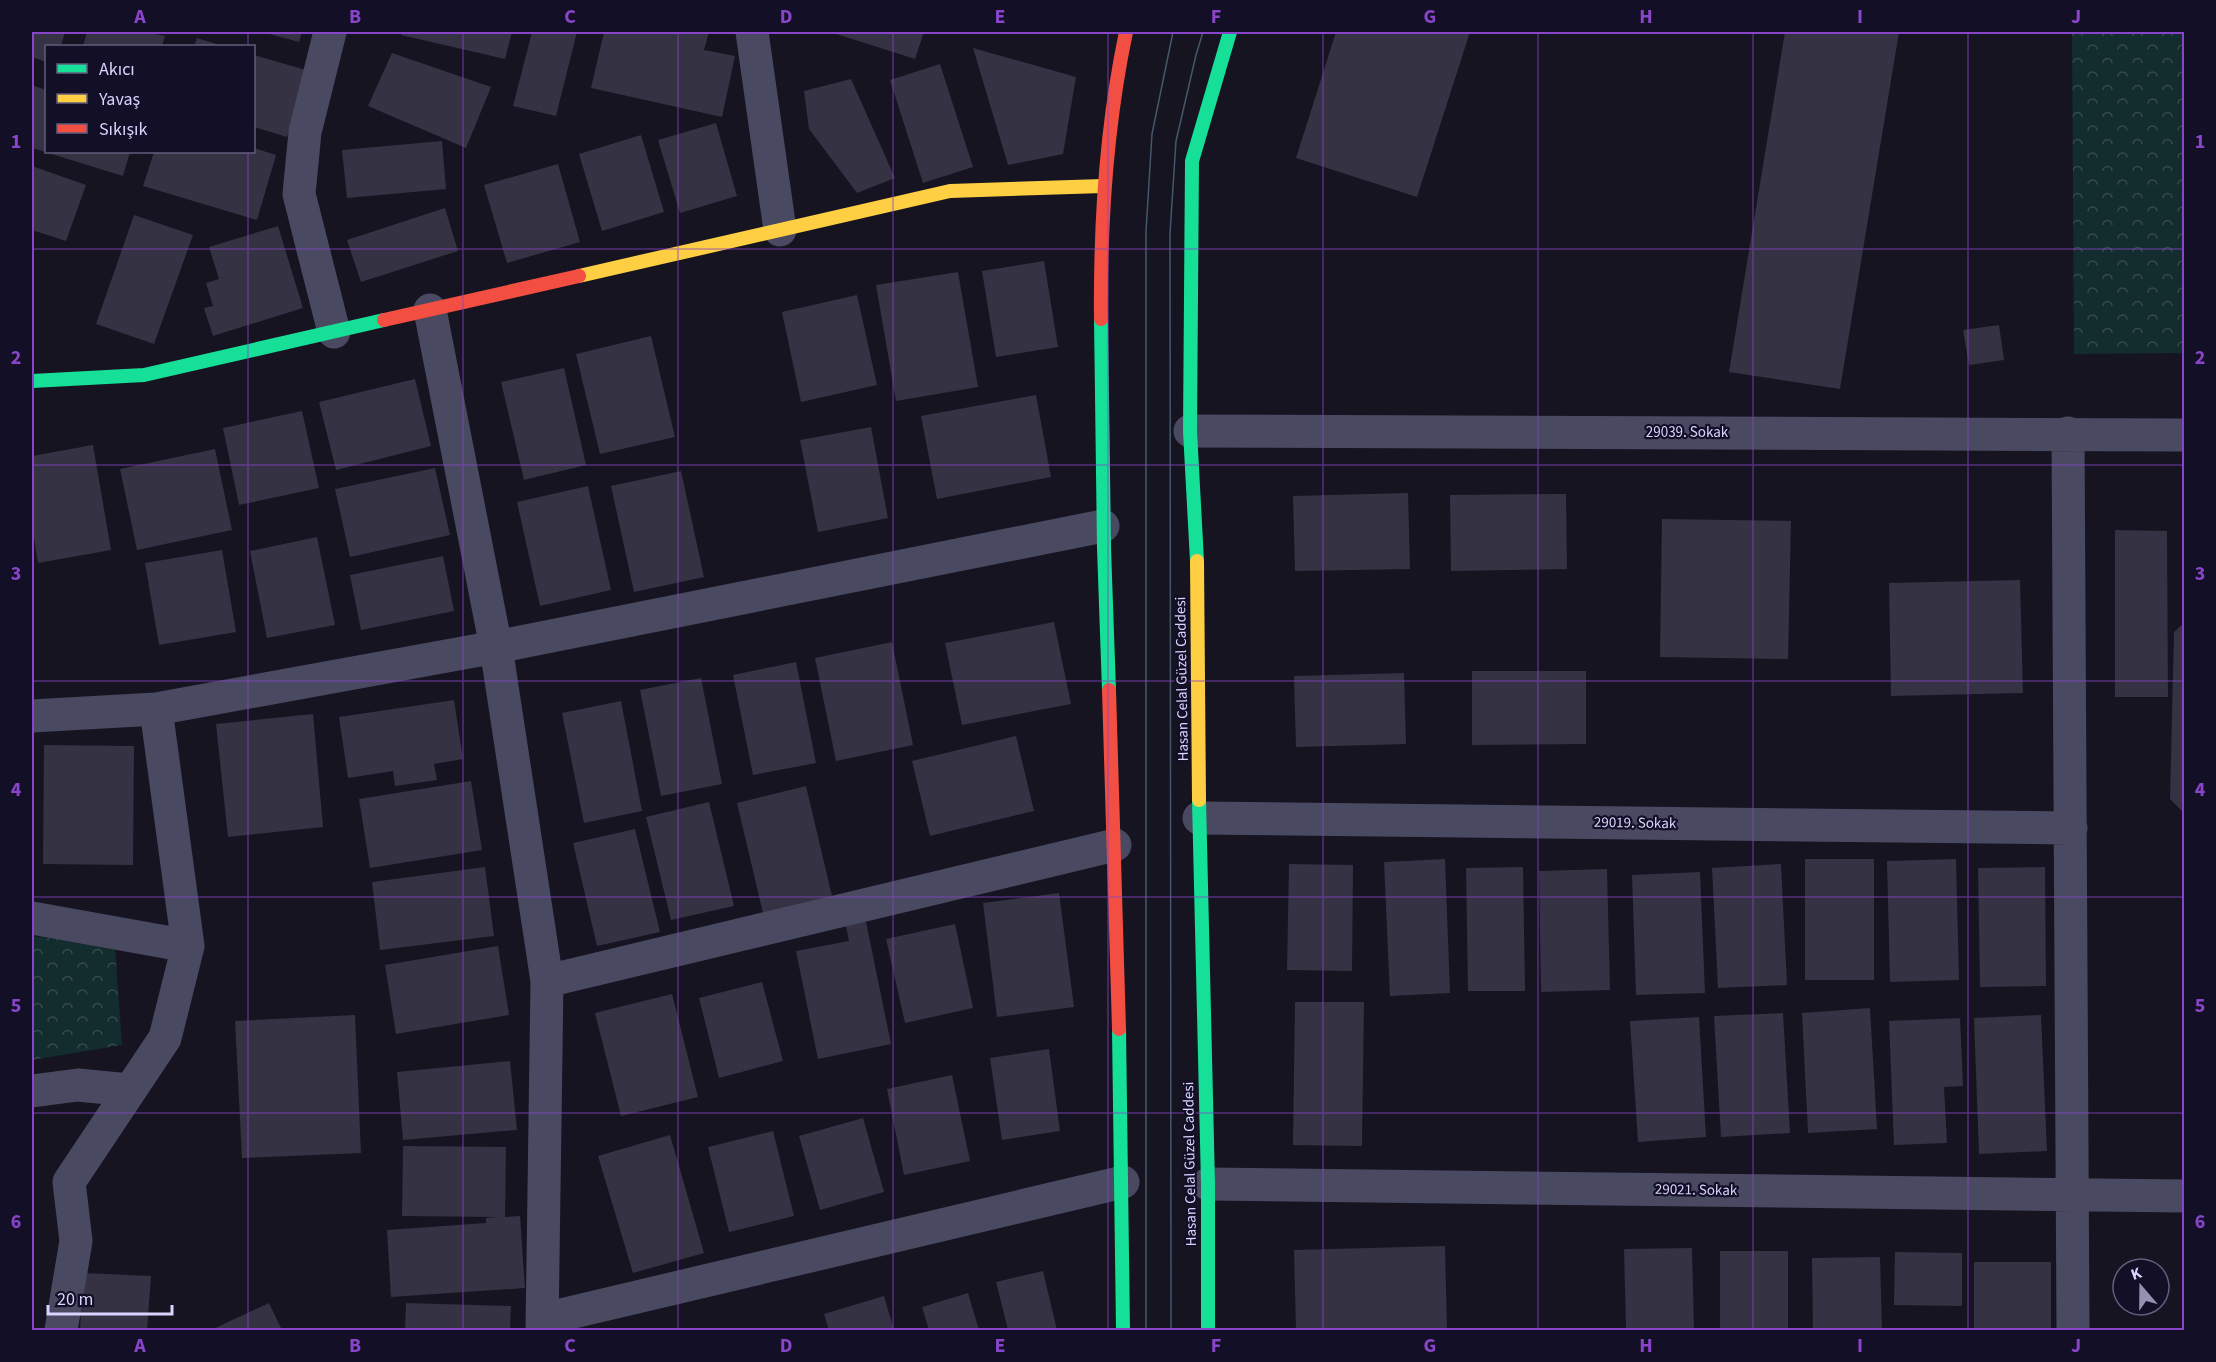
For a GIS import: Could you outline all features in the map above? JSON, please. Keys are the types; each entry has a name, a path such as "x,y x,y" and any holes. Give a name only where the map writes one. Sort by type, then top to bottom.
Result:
{"main road":[{"path":"1123,1330 1123,1182 1115,845 1103,526 1103,186 1118,65 1126,32"},
{"name":"Hasan Celal Güzel Caddesi","path":"1208,1330 1208,1184 1199,818 1197,550 1190,431 1192,161 1230,32"},
{"path":"32,381 144,375 950,191 1103,186"}],"street":[{"path":"330,32 305,132 299,194 334,332"},
{"path":"752,32 780,230"},
{"path":"430,310 496,647 547,981 543,1325 1123,1182"},
{"name":"29039. Sokak","path":"1190,431 2184,435"},
{"path":"2068,433 2073,1330"},
{"path":"32,716 156,709 496,647 1103,526"},
{"path":"61,1330 76,1241 69,1182 165,1038 188,946 156,709"},
{"name":"29019. Sokak","path":"1199,818 2071,828"},
{"path":"547,981 1115,845"},
{"path":"32,918 188,946"},
{"path":"32,1091 78,1085 129,1090"},
{"name":"29021. Sokak","path":"1208,1184 2184,1196"}],"green space":[{"path":"2072,32 2184,32 2184,353 2074,354"},
{"path":"32,936 115,947 122,1045 32,1060"}],"building":[{"path":"32,32 65,32 61,45 45,45 45,62 32,57"},
{"path":"87,32 145,32 165,36 162,45 83,45"},
{"path":"262,32 302,32 299,42"},
{"path":"402,32 512,32 505,59 401,35"},
{"path":"532,32 577,32 556,116 513,106"},
{"path":"604,32 709,32 704,50 735,56 722,117 591,88"},
{"path":"830,32 924,32 915,59"},
{"path":"1336,32 1470,32 1417,197 1296,158"},
{"path":"1785,32 1899,32 1840,389 1729,372"},
{"path":"197,38 220,45 194,45"},
{"path":"973,48 1076,77 1063,154 1008,165"},
{"path":"392,53 491,87 466,148 368,106"},
{"path":"255,55 306,70 287,137 255,127"},
{"path":"940,64 973,167 923,183 890,80"},
{"path":"851,79 895,178 857,193 809,129 804,91"},
{"path":"32,85 45,90 45,152 32,148"},
{"path":"716,123 737,196 680,213 658,140"},
{"path":"641,135 664,212 602,231 579,154"},
{"path":"442,141 446,189 347,198 342,150"},
{"path":"255,148 276,155 257,220 143,186 154,153 255,153"},
{"path":"48,153 130,153 123,176"},
{"path":"558,164 580,242 507,263 484,185"},
{"path":"32,166 86,185 66,241 32,230"},
{"path":"445,208 458,251 361,282 347,240"},
{"path":"134,215 193,235 154,344 96,324"},
{"path":"278,226 303,308 213,336 204,308 213,306 206,283 219,279 209,247"},
{"path":"1044,261 1058,347 996,357 982,271"},
{"path":"958,272 978,387 896,401 876,285"},
{"path":"857,295 877,385 801,402 782,312"},
{"path":"1999,325 2004,360 1969,365 1963,330"},
{"path":"651,336 675,437 600,454 576,354"},
{"path":"564,368 586,465 524,480 501,382"},
{"path":"415,379 431,446 336,470 319,402"},
{"path":"1036,395 1051,477 937,499 921,416"},
{"path":"302,411 319,488 239,505 223,428"},
{"path":"871,427 888,518 818,532 800,440"},
{"path":"93,445 111,550 38,563 32,526 32,456"},
{"path":"215,449 232,530 137,550 120,469"},
{"path":"435,468 450,535 350,557 335,489"},
{"path":"681,471 704,577 634,592 611,486"},
{"path":"588,486 611,590 540,606 517,502"},
{"path":"1408,493 1410,569 1295,571 1293,496"},
{"path":"1566,494 1567,569 1451,571 1450,495"},
{"path":"1662,519 1791,521 1788,659 1660,657"},
{"path":"2115,530 2167,531 2168,697 2115,697"},
{"path":"317,537 335,625 267,638 250,551"},
{"path":"222,550 236,632 159,645 145,563"},
{"path":"443,556 454,611 361,630 350,575"},
{"path":"2020,580 2023,693 1891,696 1889,583"},
{"path":"1054,622 1071,704 962,725 945,643"},
{"path":"2184,623 2184,813 2170,799 2174,632"},
{"path":"892,642 913,745 836,761 815,658"},
{"path":"796,662 816,763 753,775 733,675"},
{"path":"1472,671 1586,671 1586,744 1472,745"},
{"path":"1404,673 1406,744 1296,747 1294,676"},
{"path":"701,678 722,784 661,796 640,690"},
{"path":"454,700 463,759 434,764 437,780 395,786 393,771 348,778 339,717"},
{"path":"621,701 642,811 584,823 562,713"},
{"path":"313,714 323,827 228,837 216,724"},
{"path":"1016,736 1034,811 930,836 912,761"},
{"path":"44,745 134,746 133,865 43,864"},
{"path":"471,781 482,850 370,868 359,799"},
{"path":"806,786 832,896 763,913 737,803"},
{"path":"709,802 734,906 671,920 646,817"},
{"path":"635,829 660,932 597,946 573,843"},
{"path":"1445,859 1450,993 1390,996 1384,862"},
{"path":"1805,859 1874,859 1874,980 1805,980"},
{"path":"1956,859 1959,980 1890,982 1887,861"},
{"path":"1289,864 1353,865 1352,971 1287,970"},
{"path":"1781,864 1787,985 1718,988 1712,868"},
{"path":"485,867 494,936 380,950 372,882"},
{"path":"1523,867 1525,991 1468,991 1466,868"},
{"path":"2045,867 2046,986 1980,987 1978,868"},
{"path":"1607,869 1610,990 1541,992 1539,871"},
{"path":"1700,872 1705,993 1636,995 1632,875"},
{"path":"1059,893 1074,1007 997,1017 983,903"},
{"path":"865,917 891,1044 818,1059 796,951 849,941 845,922"},
{"path":"955,924 973,1008 905,1023 886,939"},
{"path":"498,946 509,1015 396,1034 385,965"},
{"path":"762,982 783,1061 719,1078 699,998"},
{"path":"672,994 698,1097 621,1116 595,1013"},
{"path":"1295,1002 1364,1002 1362,1146 1293,1145"},
{"path":"1870,1008 1877,1129 1808,1133 1802,1013"},
{"path":"1783,1013 1790,1133 1721,1137 1714,1016"},
{"path":"355,1015 361,1153 242,1158 235,1021"},
{"path":"2041,1015 2047,1151 1979,1154 1974,1018"},
{"path":"1699,1017 1706,1137 1638,1142 1630,1021"},
{"path":"1960,1018 1963,1086 1944,1087 1947,1143 1894,1145 1889,1021"},
{"path":"1049,1049 1060,1131 1002,1140 990,1058"},
{"path":"510,1061 517,1130 403,1140 397,1072"},
{"path":"952,1075 970,1161 904,1175 887,1089"},
{"path":"863,1118 884,1192 820,1210 799,1136"},
{"path":"773,1131 794,1216 729,1232 708,1147"},
{"path":"670,1135 704,1253 633,1273 598,1156"},
{"path":"403,1146 506,1147 505,1217 520,1216 525,1288 391,1297 387,1230 486,1223 486,1218 499,1217 402,1216"},
{"path":"1445,1246 1447,1330 1296,1330 1294,1250"},
{"path":"1692,1248 1694,1330 1626,1330 1624,1249"},
{"path":"1720,1251 1788,1251 1788,1330 1720,1330"},
{"path":"1895,1252 1962,1253 1962,1306 1894,1305"},
{"path":"1880,1257 1882,1330 1813,1330 1812,1258"},
{"path":"1974,1262 2051,1262 2051,1330 1974,1330"},
{"path":"1043,1271 1057,1330 1008,1330 996,1282"},
{"path":"83,1273 151,1276 147,1330 80,1330"},
{"path":"968,1293 979,1330 929,1330 922,1307"},
{"path":"884,1296 894,1330 829,1330 824,1314"},
{"path":"269,1303 282,1330 211,1330"},
{"path":"406,1303 511,1306 510,1330 405,1330"}],"tram line":[{"path":"1146,1330 1146,231 1152,134 1173,32"},
{"path":"1171,1330 1170,233 1176,141 1203,32"}],"traffic: fast":[{"path":"1197,561 1190,431 1192,161 1230,32"},
{"path":"1101,319 1104,548 1109,690"},
{"path":"32,381 144,375 384,320"},
{"path":"1199,800 1208,1184 1208,1330"},
{"path":"1119,1029 1123,1330"}],"traffic: slow":[{"path":"579,276 950,191 1103,186"},
{"path":"1197,561 1199,800"}],"traffic: jam":[{"path":"1101,319 1103,211 1109,139 1126,32"},
{"path":"384,320 579,276"},
{"path":"1109,690 1119,1029"}]}
